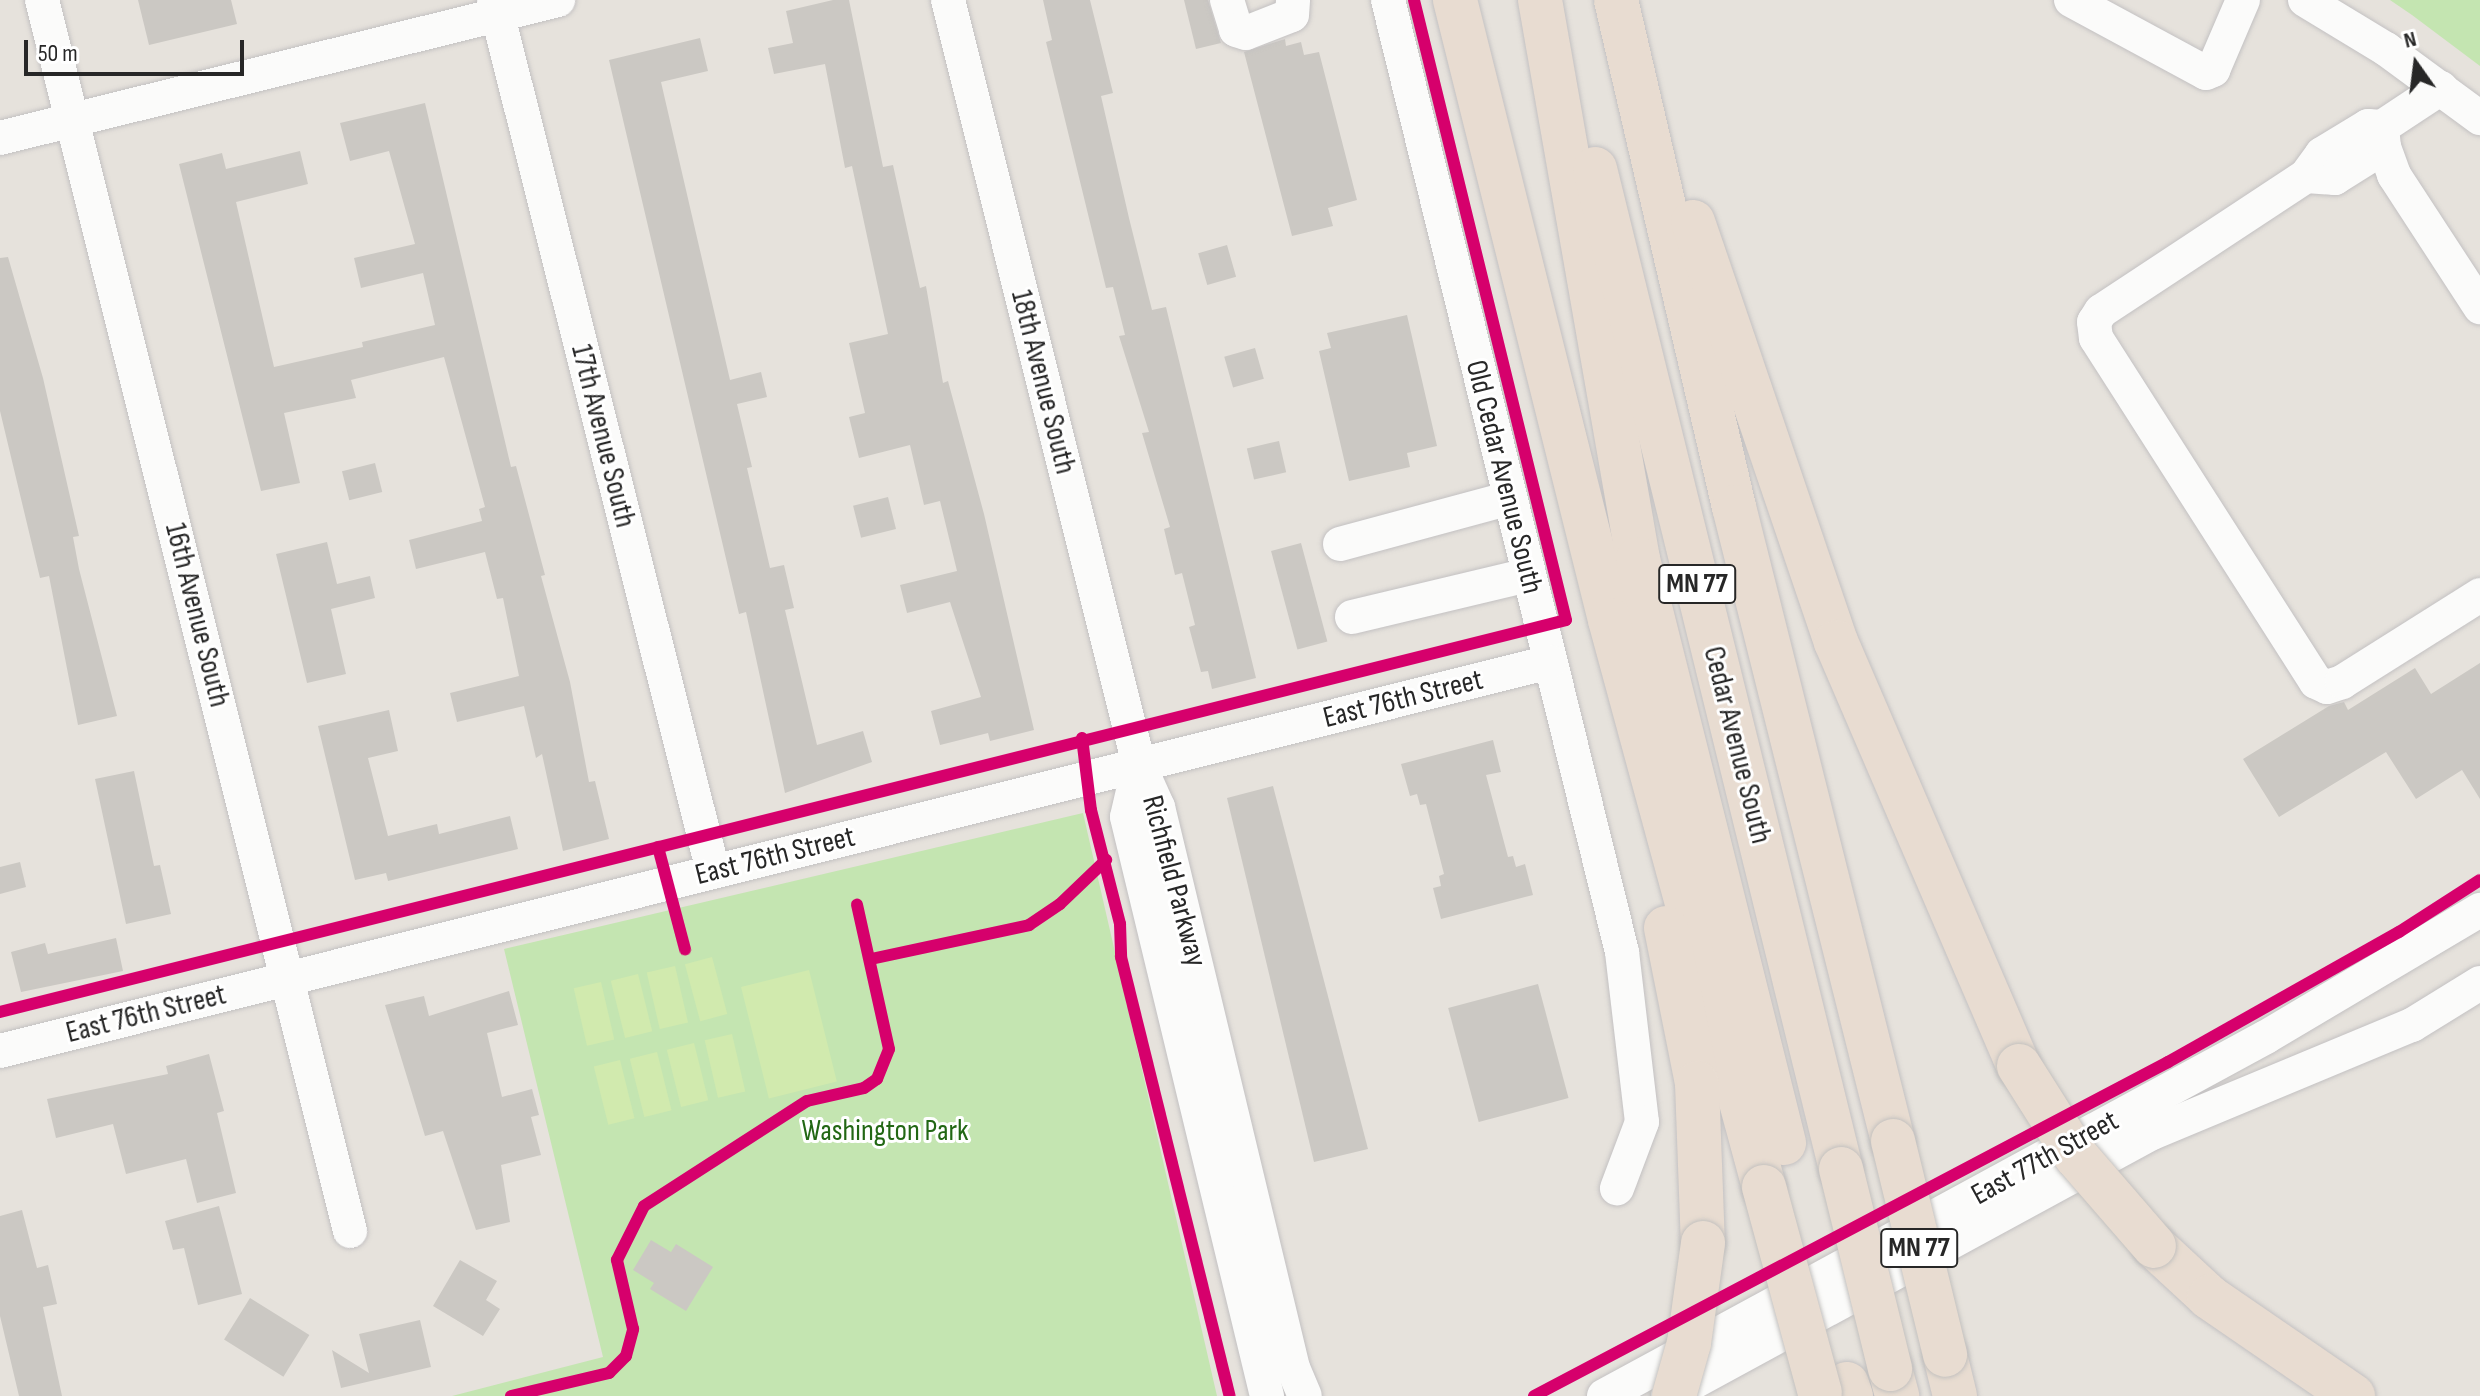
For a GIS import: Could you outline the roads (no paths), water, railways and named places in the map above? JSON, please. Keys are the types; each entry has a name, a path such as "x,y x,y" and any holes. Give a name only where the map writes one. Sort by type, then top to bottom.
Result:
{"highway":[{"path":"1455,0 1610,620 1779,1183 1835,1392"},
{"path":"1540,0 1638,559 1779,1183"},
{"name":"Cedar Avenue South","path":"1554,0 1893,1382"},
{"path":"1616,0 1836,642 2019,1066 2076,1156 2154,1246 2209,1297 2353,1396"},
{"name":"Cedar Avenue South","path":"1616,0 1734,507 1950,1375"},
{"path":"1610,620 1614,684 1697,1083 1703,1243 1689,1343 1674,1396"}],"street":[{"name":"16th Avenue South","path":"42,0 350,1231"},
{"path":"0,138 496,8 558,0"},
{"name":"18th Avenue South","path":"948,0 1139,765"},
{"path":"1227,0 1236,30 1246,33 1292,15 1293,0"},
{"name":"Old Cedar Avenue South","path":"1388,0 1622,952 1635,1035 1642,1122 1617,1188"},
{"path":"2071,0 2206,73 2213,70 2243,0"},
{"path":"2305,0 2441,88 2480,118"},
{"name":"17th Avenue South","path":"496,8 713,871"},
{"path":"2383,137 2441,88"},
{"path":"2480,307 2394,175 2383,137 2368,126 2322,154 2306,176 2101,311 2094,322 2096,338 2316,682 2327,687 2342,682 2480,595"},
{"path":"1340,544 1510,498"},
{"path":"1352,617 1528,575"},
{"name":"East 76th Street","path":"0,1051 1550,662"},
{"name":"Richfield Parkway","path":"1139,765 1127,817 1267,1396"},
{"name":"Richfield Parkway","path":"1139,765 1158,807 1293,1368 1305,1396"},
{"name":"East 77th Street","path":"1604,1396 2266,1037 2480,910"},
{"name":"East 77th Street","path":"1668,1396 2152,1133 2412,1025 2480,983"}],"park label":[{"name":"Washington Park","path":"885,1131"}]}
